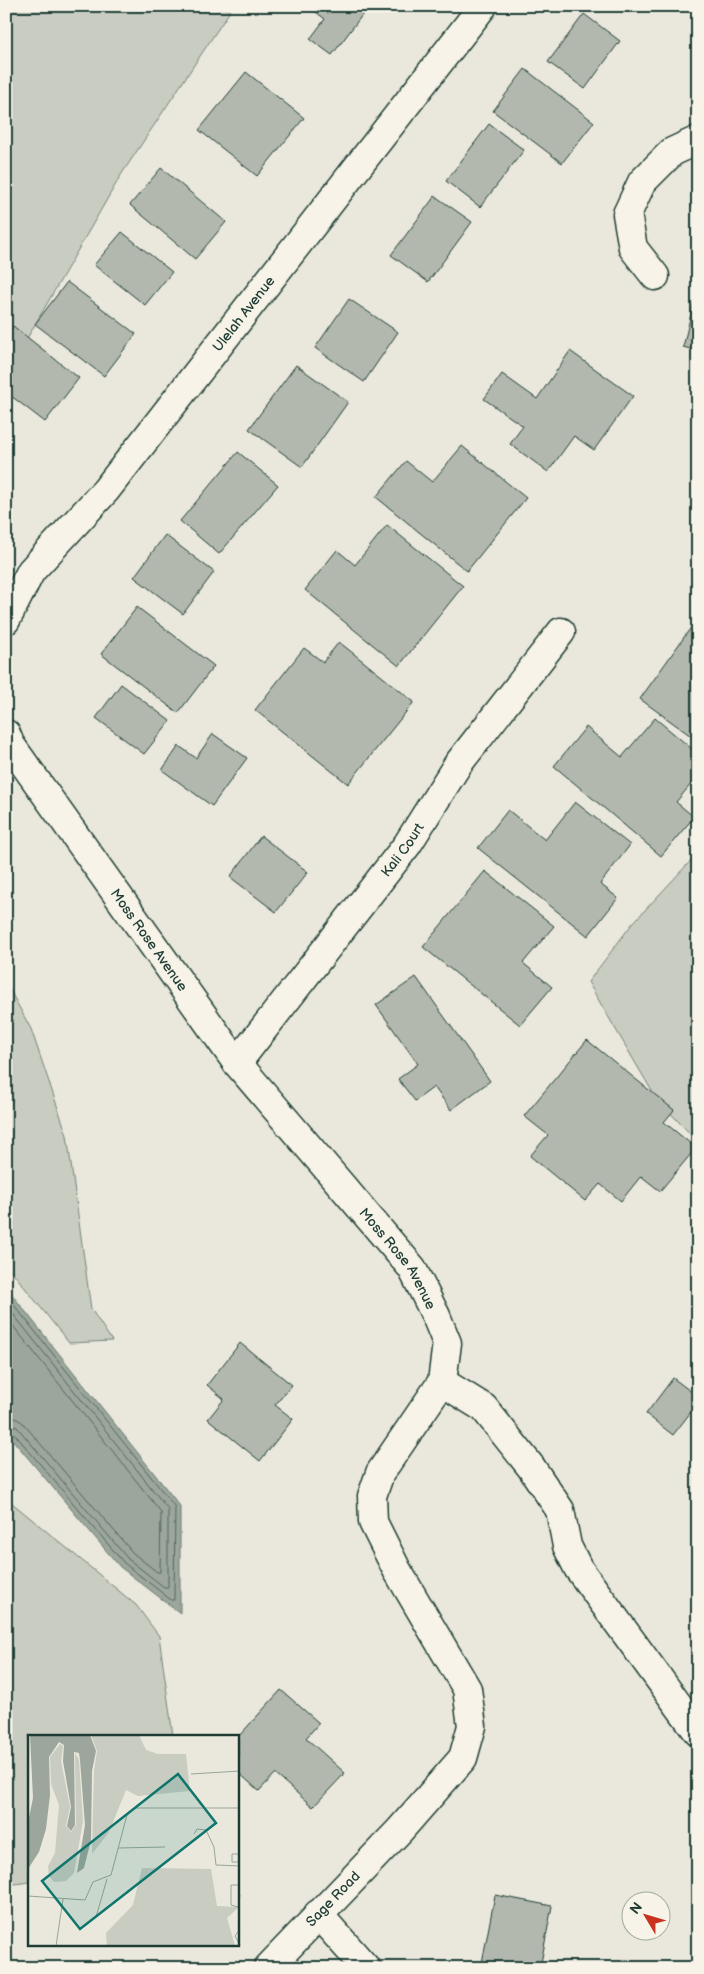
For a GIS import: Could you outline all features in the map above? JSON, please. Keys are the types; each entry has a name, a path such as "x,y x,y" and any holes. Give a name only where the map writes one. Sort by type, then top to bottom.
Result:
{"street":[{"name":"Ulelah Avenue","path":"6,620 31,571 106,490 483,6"},
{"path":"655,276 632,248 627,214 642,182 672,152 698,140"},
{"name":"Kali Court","path":"237,1062 406,845 458,764 561,632"},
{"name":"Moss Rose Avenue","path":"6,734 10,744 237,1062 412,1268 447,1343 442,1382 380,1473 372,1496 373,1522 397,1570 467,1689 472,1726 463,1758 400,1830"},
{"path":"442,1382 484,1408 531,1466 560,1510 567,1546 578,1568 698,1732"},
{"name":"Sage Road","path":"268,1968 400,1830"},
{"path":"318,1914 366,1968"}],"shaded area":[{"path":"6,6 222,6 230,11 121,175 6,375"},
{"path":"698,853 698,1142 656,1098 588,982 632,924"},
{"path":"6,983 31,1029 67,1135 91,1309 112,1341 69,1343 6,1264"},
{"path":"6,1498 136,1605 159,1636 173,1735 28,1735 28,1882 8,1885"}],"water":[{"path":"6,1287 180,1506 180,1613 120,1567 6,1432"}],"building":[{"path":"308,6 369,6 332,55 310,39 325,19"},
{"path":"584,14 620,41 585,89 548,62"},
{"path":"525,69 594,122 562,163 493,111"},
{"path":"246,72 304,118 257,176 199,130"},
{"path":"489,124 524,150 480,207 446,181"},
{"path":"161,168 226,222 195,259 130,205"},
{"path":"698,186 698,208 693,207"},
{"path":"435,196 472,222 428,282 391,255"},
{"path":"122,232 172,272 145,305 94,265"},
{"path":"67,282 136,334 104,376 35,324"},
{"path":"698,285 698,351 683,347"},
{"path":"349,299 398,332 364,382 315,348"},
{"path":"13,326 79,378 45,422 6,392 6,334"},
{"path":"570,351 633,396 594,450 574,436 548,472 510,444 523,426 484,399 502,374 537,399"},
{"path":"296,365 348,402 302,467 249,429"},
{"path":"462,446 526,498 467,571 376,497 406,461 432,482"},
{"path":"238,452 278,485 219,554 180,521"},
{"path":"387,525 463,586 399,666 305,590 337,550 355,565"},
{"path":"165,535 214,572 183,614 134,577"},
{"path":"137,607 214,666 178,713 101,654"},
{"path":"698,620 698,741 640,699"},
{"path":"339,642 414,702 348,784 255,710 304,648 323,662"},
{"path":"121,684 170,721 144,754 96,718"},
{"path":"655,718 698,754 698,776 676,802 694,817 661,856 554,766 586,727 622,757"},
{"path":"213,734 247,758 212,806 162,770 179,746 196,758"},
{"path":"575,802 630,845 600,884 618,898 588,936 478,848 508,810 545,840"},
{"path":"261,836 308,872 276,912 230,877"},
{"path":"485,871 554,926 523,963 552,987 520,1025 423,947"},
{"path":"416,977 490,1081 451,1110 434,1087 415,1101 398,1079 418,1064 376,1005"},
{"path":"587,1040 674,1110 664,1122 696,1148 660,1191 641,1176 621,1201 600,1184 585,1201 530,1156 548,1135 524,1116"},
{"path":"240,1343 292,1385 275,1405 293,1419 260,1461 208,1419 224,1399 207,1385"},
{"path":"673,1378 698,1397 698,1403 673,1435 646,1414"},
{"path":"281,1690 319,1723 306,1738 345,1773 313,1807 275,1774 259,1791 239,1773 239,1736"},
{"path":"495,1895 552,1906 540,1968 481,1968"}]}
